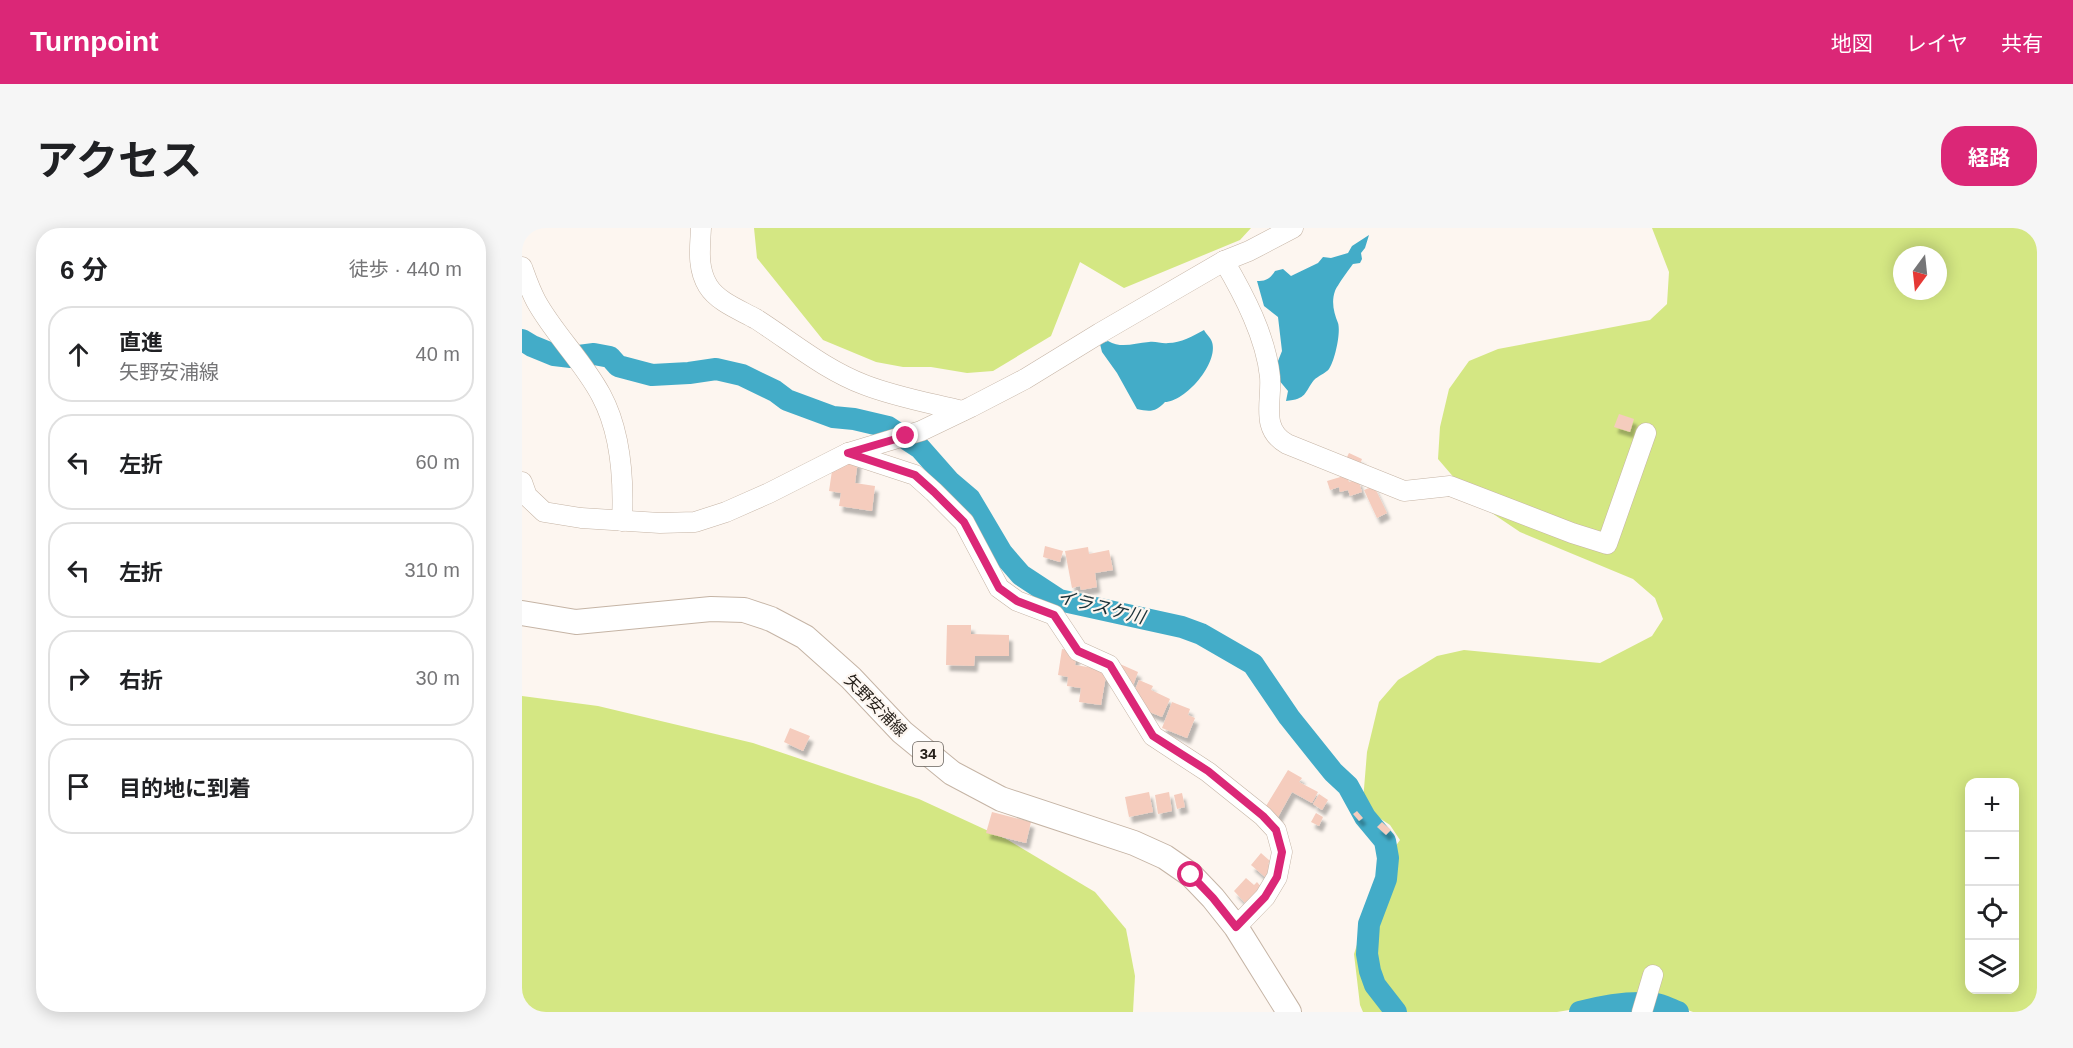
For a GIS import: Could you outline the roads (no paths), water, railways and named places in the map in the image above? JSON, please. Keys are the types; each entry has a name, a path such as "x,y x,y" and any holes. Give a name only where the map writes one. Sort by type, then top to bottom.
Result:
{"main road":[{"name":"矢野安浦線","path":"522,613 576,622 711,609 733,609 744,610 771,619 805,637 851,678 902,732 952,773 1001,799 1134,843 1165,857 1191,875 1236,927 1289,1012"}],"street":[{"path":"701,228 700,254 703,276 709,288 720,299 775,331 829,368 866,386 962,411"},
{"path":"522,482 527,496 544,512 581,518 660,523 695,522 726,512 848,453 921,431 962,411 1025,379 1224,261 1293,228"},
{"path":"1224,261 1245,297 1264,350 1270,378 1268,409 1270,425 1277,438 1287,444 1404,491 1450,486 1606,544 1646,434"},
{"path":"522,267 536,301 602,396 619,456 622,478 622,521"},
{"path":"848,453 915,475 964,522 999,588 1017,601 1054,615 1078,651 1110,665 1153,736 1208,771 1263,816 1276,830 1282,852 1277,877 1265,897 1236,927"},
{"path":"1642,1012 1653,975"}],"water":[{"path":"1369,235 1361,253 1360,263 1353,264 1335,291 1333,303 1339,333 1331,365 1314,380 1301,397 1286,401 1288,391 1278,379 1278,361 1282,351 1278,317 1264,306 1257,281 1268,279 1275,271 1283,269 1291,276 1318,263 1323,257 1331,258 1348,253 1352,246"},
{"path":"1204,330 1211,340 1213,351 1199,380 1182,396 1165,402 1159,408 1146,411 1137,409 1102,352 1100,344 1108,341 1123,345 1152,342 1173,343"}],"waterway":[{"name":"イラスケ川","path":"522,340 554,355 571,357 594,354 610,357 618,366 652,375 716,369 742,375 775,391 787,400 833,417 888,427 920,448 950,482 970,499 1002,553 1021,575 1059,600 1182,627 1201,634 1253,664 1289,717 1333,772 1348,786 1365,817 1385,841 1388,858 1386,879 1369,924 1367,954 1375,985 1396,1012"},
{"name":"イラスケ川","path":"1580,1012 1637,1003 1659,1005 1678,1012"}]}
